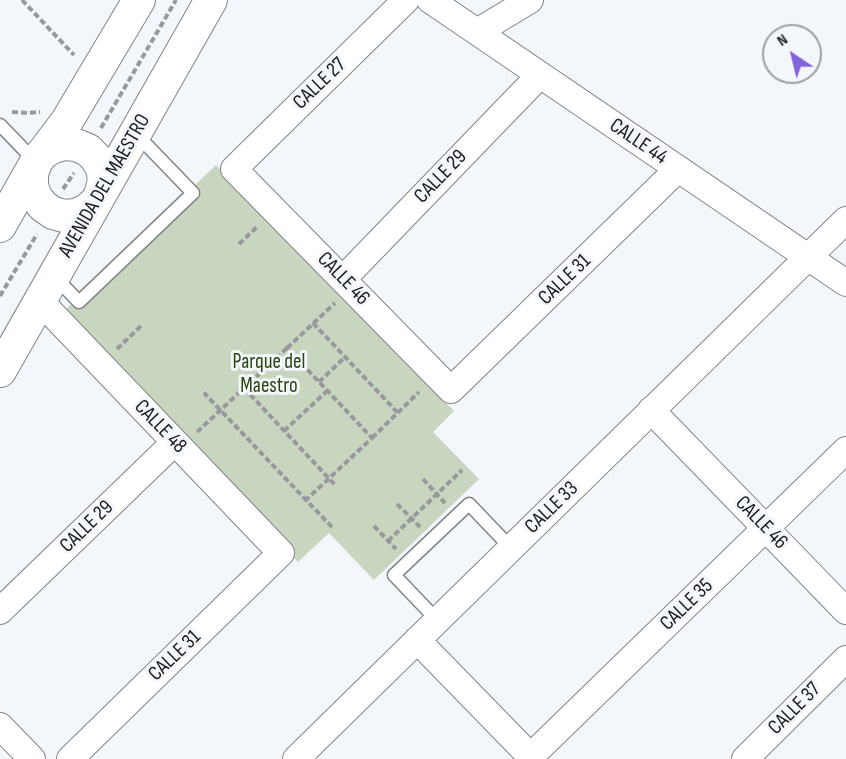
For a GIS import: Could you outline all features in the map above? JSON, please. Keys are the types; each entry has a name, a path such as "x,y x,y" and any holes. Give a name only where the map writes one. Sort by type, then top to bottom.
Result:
{"street":[{"path":"0,226 36,162 67,121 139,0"},
{"name":"AVENIDA DEL MAESTRO","path":"1,367 211,0"},
{"name":"CALLE 27","path":"234,168 406,0"},
{"name":"CALLE 44","path":"430,0 846,282"},
{"path":"477,32 530,0"},
{"name":"CALLE 29","path":"341,289 540,75"},
{"path":"65,144 76,145 88,150 102,168 104,180 98,197 87,210 76,215 64,216 53,213 36,197 32,186 32,174 36,162 43,153 65,144"},
{"name":"CALLE 46","path":"234,168 341,289 451,390"},
{"name":"CALLE 31","path":"451,390 678,169"},
{"path":"808,256 846,220"},
{"name":"CALLE 33","path":"296,759 808,256"},
{"name":"CALLE 48","path":"47,288 281,553"},
{"name":"CALLE 46","path":"651,410 846,611"},
{"name":"CALLE 29","path":"0,611 182,441"},
{"name":"CALLE 35","path":"530,758 846,450"},
{"name":"CALLE 31","path":"69,759 281,553"},
{"path":"417,640 530,758"},
{"name":"CALLE 37","path":"745,759 846,659"},
{"path":"0,726 32,759"}],"lane":[{"path":"0,125 36,162"},
{"path":"47,288 79,302 193,194 135,133"},
{"path":"437,620 394,575 469,504 511,548"}],"path":[{"path":"22,0 77,58"},
{"path":"98,133 176,0"},
{"path":"9,112 40,112 48,106"},
{"path":"60,195 78,166"},
{"path":"239,244 263,222"},
{"path":"0,296 41,227"},
{"path":"182,441 221,410 287,348 313,323 341,289"},
{"path":"313,323 398,412"},
{"path":"110,356 142,325"},
{"path":"287,348 372,438"},
{"path":"319,382 345,357"},
{"path":"306,500 425,387"},
{"path":"244,388 336,486"},
{"path":"284,431 327,391"},
{"path":"207,393 205,394 332,527"},
{"path":"388,541 462,470"},
{"path":"423,479 451,508"},
{"path":"398,504 426,533"},
{"path":"374,526 403,555"}],"green space":[{"name":"Parque del Maestro","path":"216,165 454,411 433,432 479,479 374,580 329,533 298,562 61,314"}]}
